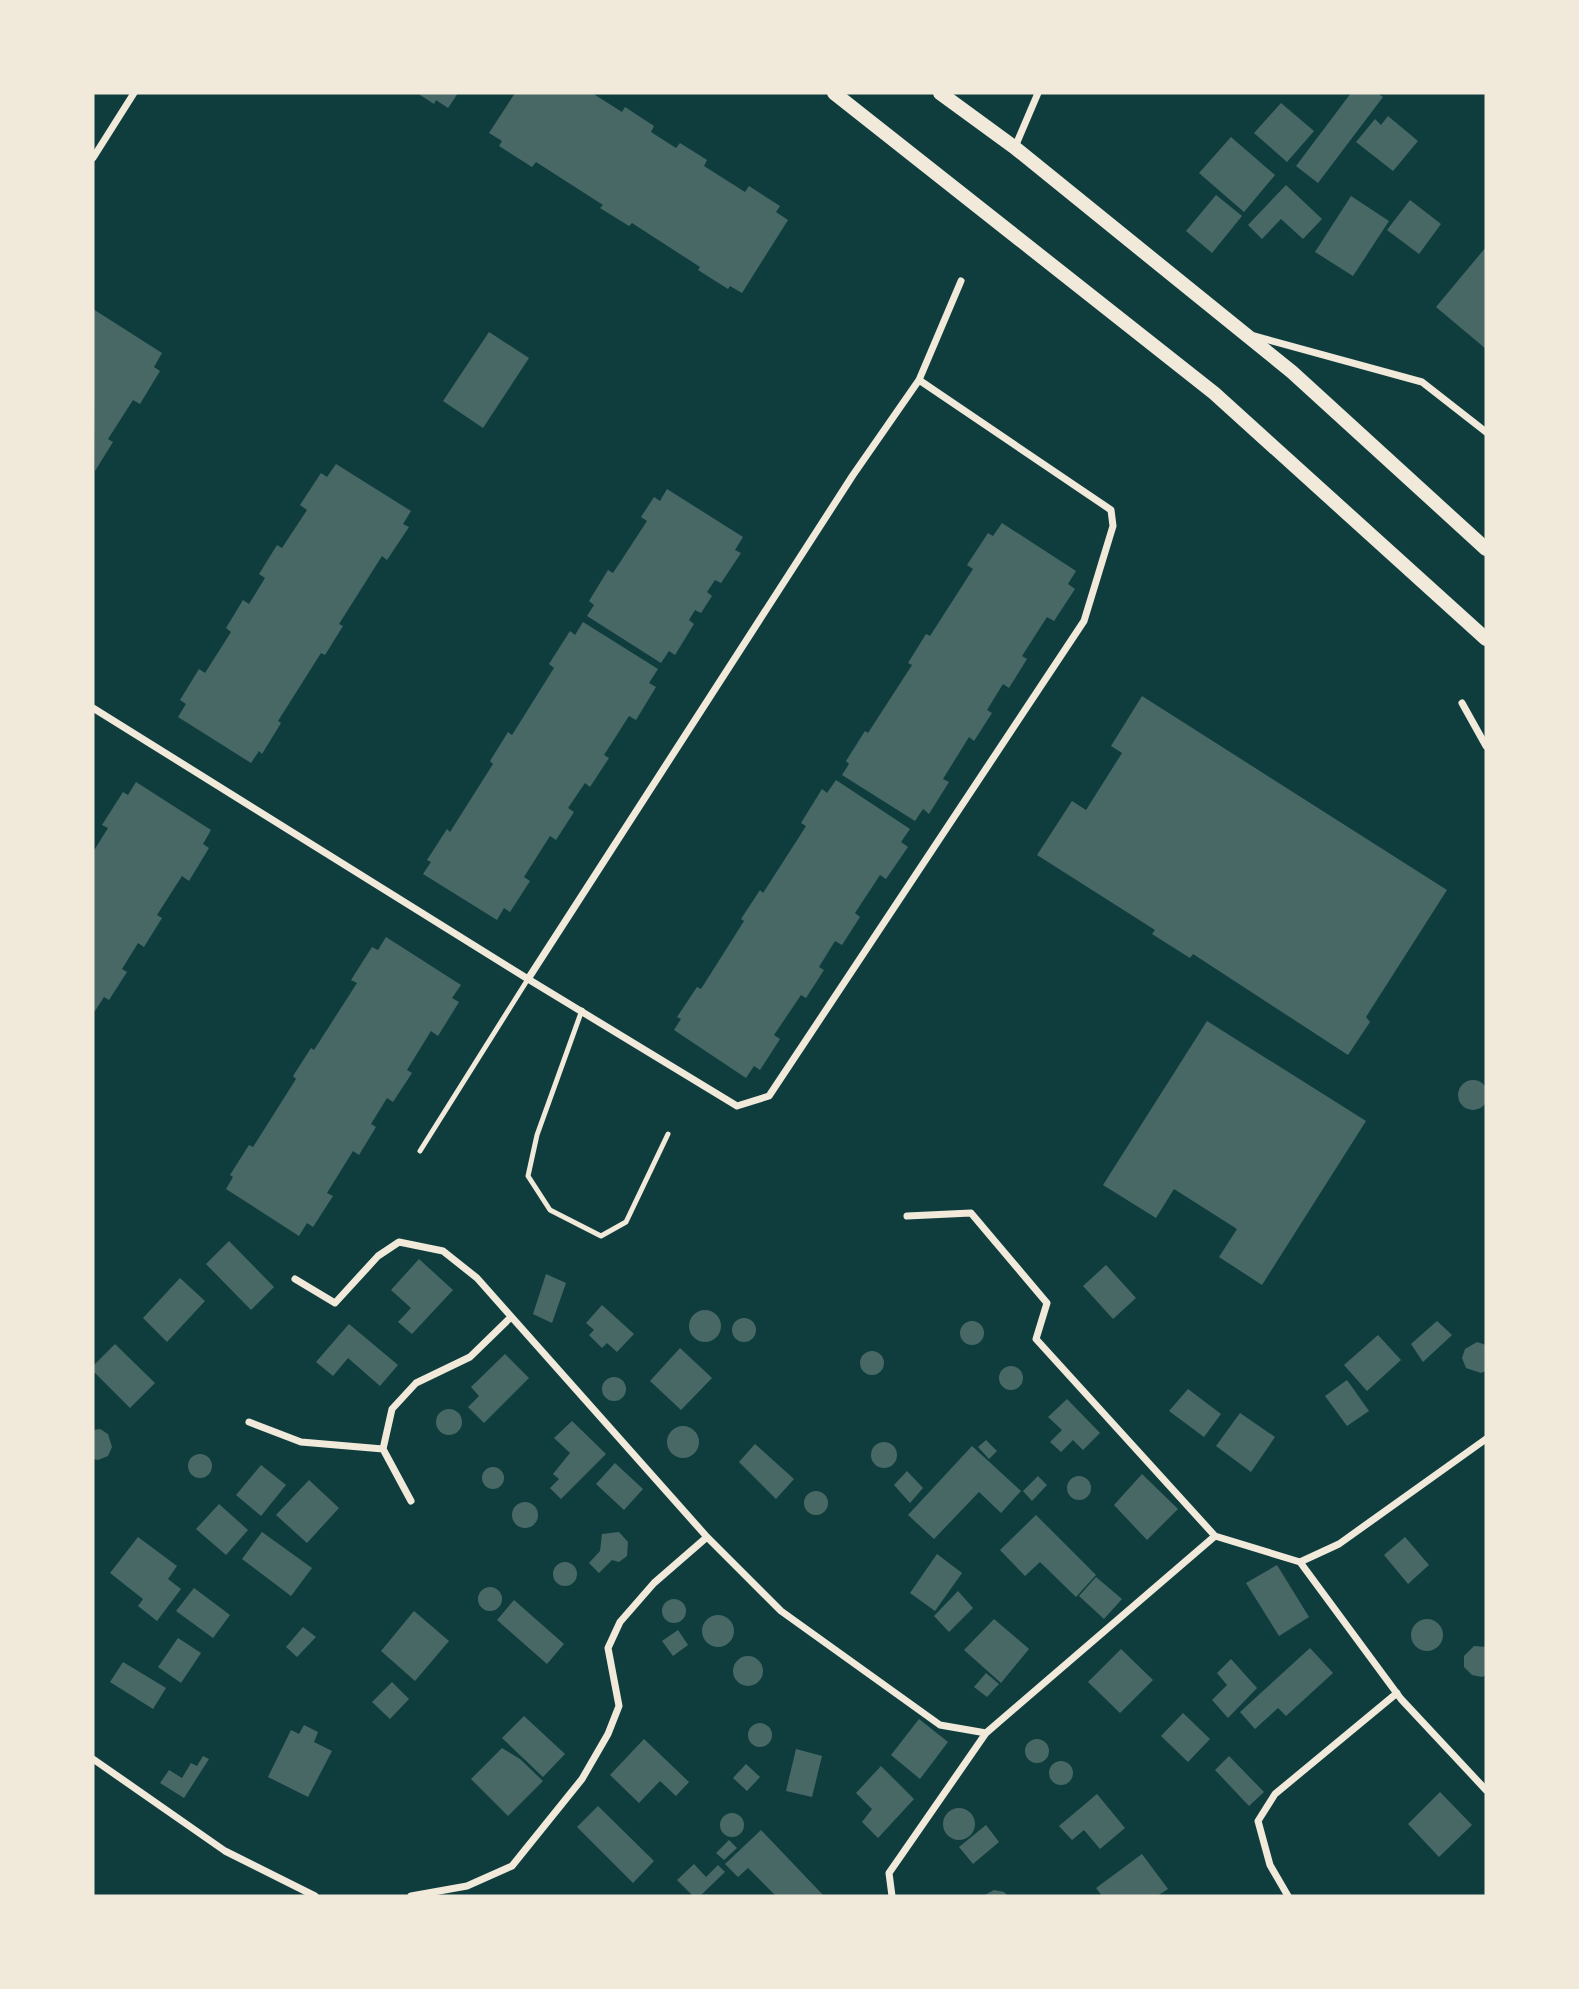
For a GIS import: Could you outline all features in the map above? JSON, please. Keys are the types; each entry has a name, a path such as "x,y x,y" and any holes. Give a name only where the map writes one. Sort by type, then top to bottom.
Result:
{"main road":[{"path":"834,93 1214,394 1486,639"},
{"path":"940,93 1014,148 1292,372 1486,549"}],"street":[{"path":"93,158 134,93"},
{"path":"1014,148 1038,93"},
{"path":"528,979 853,475 919,380 961,281"},
{"path":"1244,333 1422,382 1486,432"},
{"path":"93,708 737,1106 769,1096 1084,621 1113,526 1111,510 919,380"},
{"path":"1462,703 1486,746"},
{"path":"906,1216 971,1213 1047,1303 1036,1339 1215,1536 1300,1562 1397,1693 1486,1790"},
{"path":"295,1279 335,1303 378,1256 399,1242 443,1251 478,1278 510,1318 707,1536 781,1611 940,1725 986,1733"},
{"path":"411,1501 383,1449 392,1409 416,1383 470,1357 510,1318"},
{"path":"249,1422 301,1442 383,1449"},
{"path":"1300,1562 1339,1544 1486,1439"},
{"path":"411,1896 467,1886 512,1866 583,1779 608,1734 620,1706 608,1648 620,1622 654,1583 707,1536"},
{"path":"891,1896 889,1873 986,1733 1215,1536"},
{"path":"1287,1896 1270,1865 1258,1821 1275,1794 1397,1693"},
{"path":"93,1759 225,1852 315,1896"}],"lane":[{"path":"420,1151 528,979"},
{"path":"582,1010 537,1135 528,1176 550,1210 601,1236 626,1222 668,1134"}],"building":[{"path":"417,93 458,93 448,108 436,100 434,104"},
{"path":"515,93 592,93 622,112 625,107 654,126 651,132 676,148 680,143 707,160 704,166 745,192 749,186 780,206 776,212 788,220 742,293 730,286 728,289 698,270 700,267 632,223 629,226 600,208 603,205 536,162 532,167 499,146 502,141 489,133"},
{"path":"1351,93 1377,93 1383,97 1318,183 1296,166"},
{"path":"1281,103 1314,131 1287,162 1254,133"},
{"path":"1388,116 1418,141 1393,171 1356,142 1375,119 1381,125"},
{"path":"1231,137 1275,175 1244,212 1199,173"},
{"path":"1286,185 1322,219 1303,239 1281,219 1262,239 1248,225"},
{"path":"1216,195 1242,216 1212,253 1186,231"},
{"path":"1351,196 1389,221 1353,276 1315,252"},
{"path":"1410,200 1441,224 1419,254 1387,230"},
{"path":"1486,247 1486,349 1436,307"},
{"path":"93,309 162,353 154,367 160,371 140,404 133,400 108,439 113,442 95,471"},
{"path":"489,332 529,358 483,428 443,401"},
{"path":"336,464 411,511 403,524 409,527 387,560 382,556 339,624 343,626 325,655 321,653 278,721 281,723 262,754 259,751 251,763 178,717 186,704 180,700 199,669 205,673 231,632 226,628 243,600 249,604 265,578 259,574 277,545 282,548 307,510 300,505 321,473 327,477"},
{"path":"667,489 743,537 735,550 741,553 721,583 715,580 707,592 712,596 701,613 695,610 689,620 694,624 675,655 669,651 661,663 587,616 594,605 589,601 608,570 613,573 647,521 641,517 654,497 660,501"},
{"path":"1002,523 1076,571 1068,584 1075,589 1054,621 1047,617 1022,656 1027,659 1009,688 1003,684 987,710 992,713 974,741 969,737 943,779 949,782 929,814 923,809 915,821 842,775 849,764 846,761 865,731 868,733 912,665 908,663 926,634 930,636 973,569 967,565 988,533 993,536"},
{"path":"583,622 658,669 649,683 656,687 636,720 629,716 604,755 609,758 590,787 585,783 568,808 574,812 556,840 550,836 524,877 530,881 510,912 504,908 497,920 423,874 431,862 427,860 447,829 450,832 493,764 490,761 508,732 512,735 554,668 549,664 570,631 575,635"},
{"path":"1142,696 1447,890 1366,1017 1370,1022 1348,1055 1193,954 1190,958 1152,934 1155,930 1037,855 1072,801 1086,810 1122,753 1111,746"},
{"path":"836,780 910,829 901,842 908,847 886,879 880,875 855,913 860,917 842,945 835,941 819,967 824,970 806,998 801,995 774,1035 780,1039 760,1070 754,1066 746,1078 674,1030 681,1019 677,1017 697,987 701,989 744,921 741,919 760,890 763,893 801,834 806,826 801,823 822,789 827,793"},
{"path":"136,782 211,830 203,844 209,848 189,881 182,876 157,915 162,918 144,947 138,943 122,969 127,972 109,1000 104,997 93,1014 93,852 108,828 102,825 123,792 128,795"},
{"path":"386,937 461,985 452,998 459,1002 438,1036 431,1031 407,1070 412,1073 393,1102 387,1098 371,1124 376,1127 359,1155 353,1151 327,1193 333,1196 313,1227 307,1223 299,1236 226,1189 233,1177 230,1175 249,1145 253,1147 296,1079 293,1076 311,1048 314,1050 357,983 351,980 372,947 378,950"},
{"path":"1207,1021 1366,1121 1262,1285 1219,1257 1237,1229 1174,1189 1156,1218 1103,1185"},
{"path":"1473,1080 1484,1084 1488,1095 1484,1106 1473,1110 1462,1106 1458,1095 1462,1084"},
{"path":"229,1241 274,1287 251,1310 206,1264"},
{"path":"419,1259 453,1290 412,1334 398,1322 411,1308 391,1290"},
{"path":"1106,1265 1136,1298 1113,1319 1083,1286"},
{"path":"546,1274 566,1283 552,1323 533,1314"},
{"path":"180,1278 205,1301 167,1342 143,1318"},
{"path":"602,1305 634,1334 617,1352 607,1343 602,1348 589,1335 594,1330 586,1323"},
{"path":"705,1310 716,1315 721,1326 716,1337 705,1342 694,1337 689,1326 694,1315"},
{"path":"739,1318 749,1318 756,1325 756,1335 749,1342 739,1342 732,1335 732,1325"},
{"path":"967,1321 977,1321 984,1328 984,1338 977,1345 967,1345 960,1338 960,1328"},
{"path":"1437,1321 1452,1335 1423,1362 1411,1344"},
{"path":"349,1324 398,1365 380,1386 348,1358 333,1376 316,1362"},
{"path":"1378,1335 1401,1360 1367,1391 1344,1365"},
{"path":"1477,1342 1486,1345 1486,1371 1481,1373 1466,1368 1462,1358 1465,1349"},
{"path":"115,1344 155,1383 130,1408 93,1371 93,1366"},
{"path":"680,1348 712,1378 681,1410 650,1381"},
{"path":"867,1351 877,1351 884,1358 884,1368 877,1375 867,1375 860,1368 860,1358"},
{"path":"505,1354 529,1378 484,1423 468,1407 479,1396 471,1387"},
{"path":"1006,1366 1016,1366 1023,1373 1023,1383 1016,1390 1006,1390 999,1383 999,1373"},
{"path":"614,1377 623,1380 626,1389 623,1398 614,1401 605,1398 602,1389 605,1380"},
{"path":"1347,1380 1369,1411 1347,1426 1325,1396"},
{"path":"1188,1389 1221,1414 1204,1437 1169,1411"},
{"path":"1067,1399 1100,1433 1083,1450 1073,1440 1061,1452 1050,1442 1062,1430 1048,1417"},
{"path":"449,1409 458,1413 462,1422 458,1431 449,1435 440,1431 436,1422 440,1413"},
{"path":"1240,1413 1275,1437 1251,1472 1216,1446"},
{"path":"572,1421 606,1454 561,1499 550,1488 559,1479 553,1474 570,1453 554,1438"},
{"path":"683,1426 694,1431 699,1442 694,1453 683,1458 672,1453 667,1442 672,1431"},
{"path":"100,1429 108,1434 112,1447 108,1456 98,1460 93,1459 93,1430"},
{"path":"986,1440 997,1451 989,1459 978,1447"},
{"path":"884,1442 893,1446 897,1455 893,1464 884,1468 875,1464 871,1455 875,1446"},
{"path":"755,1444 794,1479 776,1499 739,1462"},
{"path":"972,1446 1021,1491 1001,1513 979,1492 934,1539 908,1515"},
{"path":"195,1454 205,1454 212,1461 212,1471 205,1478 195,1478 188,1471 188,1461"},
{"path":"615,1463 643,1489 624,1510 596,1484"},
{"path":"261,1465 286,1485 261,1516 236,1495"},
{"path":"489,1467 497,1467 504,1474 504,1482 497,1489 489,1489 482,1482 482,1474"},
{"path":"907,1471 923,1488 910,1503 894,1485"},
{"path":"1142,1474 1178,1509 1147,1540 1114,1505"},
{"path":"1038,1476 1047,1485 1032,1501 1023,1491"},
{"path":"1079,1476 1088,1479 1091,1488 1088,1497 1079,1500 1070,1497 1067,1488 1070,1479"},
{"path":"309,1480 339,1508 307,1543 276,1515"},
{"path":"811,1491 821,1491 828,1498 828,1508 821,1515 811,1515 804,1508 804,1498"},
{"path":"525,1502 534,1506 538,1515 534,1524 525,1528 516,1524 512,1515 516,1506"},
{"path":"219,1504 248,1530 226,1555 196,1529"},
{"path":"1036,1515 1096,1575 1076,1597 1040,1562 1025,1576 1000,1550"},
{"path":"262,1532 312,1568 291,1596 242,1559"},
{"path":"619,1532 628,1542 627,1556 619,1562 612,1560 599,1573 589,1563 600,1551 602,1534"},
{"path":"138,1537 177,1566 168,1579 181,1589 157,1621 138,1606 143,1599 110,1573"},
{"path":"1405,1537 1429,1565 1408,1584 1384,1555"},
{"path":"937,1554 962,1573 935,1611 910,1593"},
{"path":"560,1562 570,1562 577,1569 577,1579 570,1586 560,1586 553,1579 553,1569"},
{"path":"1277,1565 1309,1617 1279,1636 1246,1583"},
{"path":"1096,1577 1122,1599 1104,1619 1079,1596"},
{"path":"485,1587 495,1587 502,1594 502,1604 495,1611 485,1611 478,1604 478,1594"},
{"path":"194,1588 230,1615 213,1638 176,1611"},
{"path":"958,1591 973,1608 949,1632 934,1616"},
{"path":"669,1599 679,1599 686,1606 686,1616 679,1623 669,1623 662,1616 662,1606"},
{"path":"514,1600 564,1644 547,1664 497,1620"},
{"path":"414,1611 449,1641 415,1681 381,1651"},
{"path":"718,1615 729,1620 734,1631 729,1642 718,1647 707,1642 702,1631 707,1620"},
{"path":"994,1619 1029,1649 1001,1683 964,1650"},
{"path":"1427,1619 1438,1624 1443,1635 1438,1646 1427,1651 1416,1646 1411,1635 1416,1624"},
{"path":"303,1627 316,1637 297,1657 286,1647"},
{"path":"678,1630 688,1645 673,1656 662,1641"},
{"path":"178,1638 201,1653 181,1683 158,1667"},
{"path":"1474,1646 1486,1647 1486,1675 1482,1677 1472,1675 1464,1667 1464,1656"},
{"path":"1310,1648 1333,1673 1286,1716 1278,1708 1255,1729 1240,1712"},
{"path":"1121,1649 1153,1680 1120,1713 1088,1682"},
{"path":"748,1656 759,1660 763,1671 759,1682 748,1686 737,1682 733,1671 737,1660"},
{"path":"1231,1659 1257,1688 1228,1718 1212,1700 1227,1685 1217,1673"},
{"path":"123,1662 166,1688 153,1709 110,1682"},
{"path":"986,1673 999,1684 987,1697 974,1687"},
{"path":"392,1682 409,1699 390,1719 372,1702"},
{"path":"1183,1713 1210,1739 1188,1762 1161,1736"},
{"path":"524,1716 565,1754 543,1777 502,1738"},
{"path":"919,1719 948,1742 920,1779 891,1755"},
{"path":"760,1723 769,1726 772,1735 769,1744 760,1747 751,1744 748,1735 751,1726"},
{"path":"304,1725 318,1732 314,1742 332,1751 308,1797 268,1777 291,1730 299,1734"},
{"path":"644,1739 689,1782 676,1796 660,1781 639,1803 610,1775"},
{"path":"1032,1739 1042,1739 1049,1746 1049,1756 1042,1763 1032,1763 1025,1756 1025,1746"},
{"path":"502,1748 520,1759 543,1781 508,1816 471,1779"},
{"path":"796,1749 822,1756 812,1797 786,1791"},
{"path":"203,1756 209,1759 184,1798 160,1783 169,1770 182,1778 191,1763 197,1766"},
{"path":"1229,1756 1264,1792 1249,1806 1215,1770"},
{"path":"1061,1761 1070,1764 1073,1773 1070,1782 1061,1785 1052,1782 1049,1773 1052,1764"},
{"path":"746,1764 760,1777 747,1791 733,1778"},
{"path":"881,1766 914,1799 878,1838 862,1822 872,1809 856,1793"},
{"path":"1440,1792 1472,1825 1439,1857 1408,1824"},
{"path":"1097,1794 1125,1828 1100,1849 1084,1830 1072,1840 1059,1826"},
{"path":"598,1806 654,1861 633,1883 577,1827"},
{"path":"959,1808 970,1813 975,1824 970,1835 959,1840 948,1835 943,1824 948,1813"},
{"path":"732,1813 741,1816 744,1825 741,1834 732,1837 723,1834 720,1825 723,1816"},
{"path":"986,1825 999,1842 973,1864 959,1847"},
{"path":"761,1830 824,1896 776,1896 748,1868 738,1877 725,1864"},
{"path":"729,1840 737,1848 724,1860 716,1853"},
{"path":"1142,1854 1168,1889 1157,1896 1102,1896 1096,1888"},
{"path":"694,1864 706,1877 718,1865 725,1872 700,1896 693,1896 677,1880"},
{"path":"994,1890 1004,1892 1008,1896 983,1896"}]}
